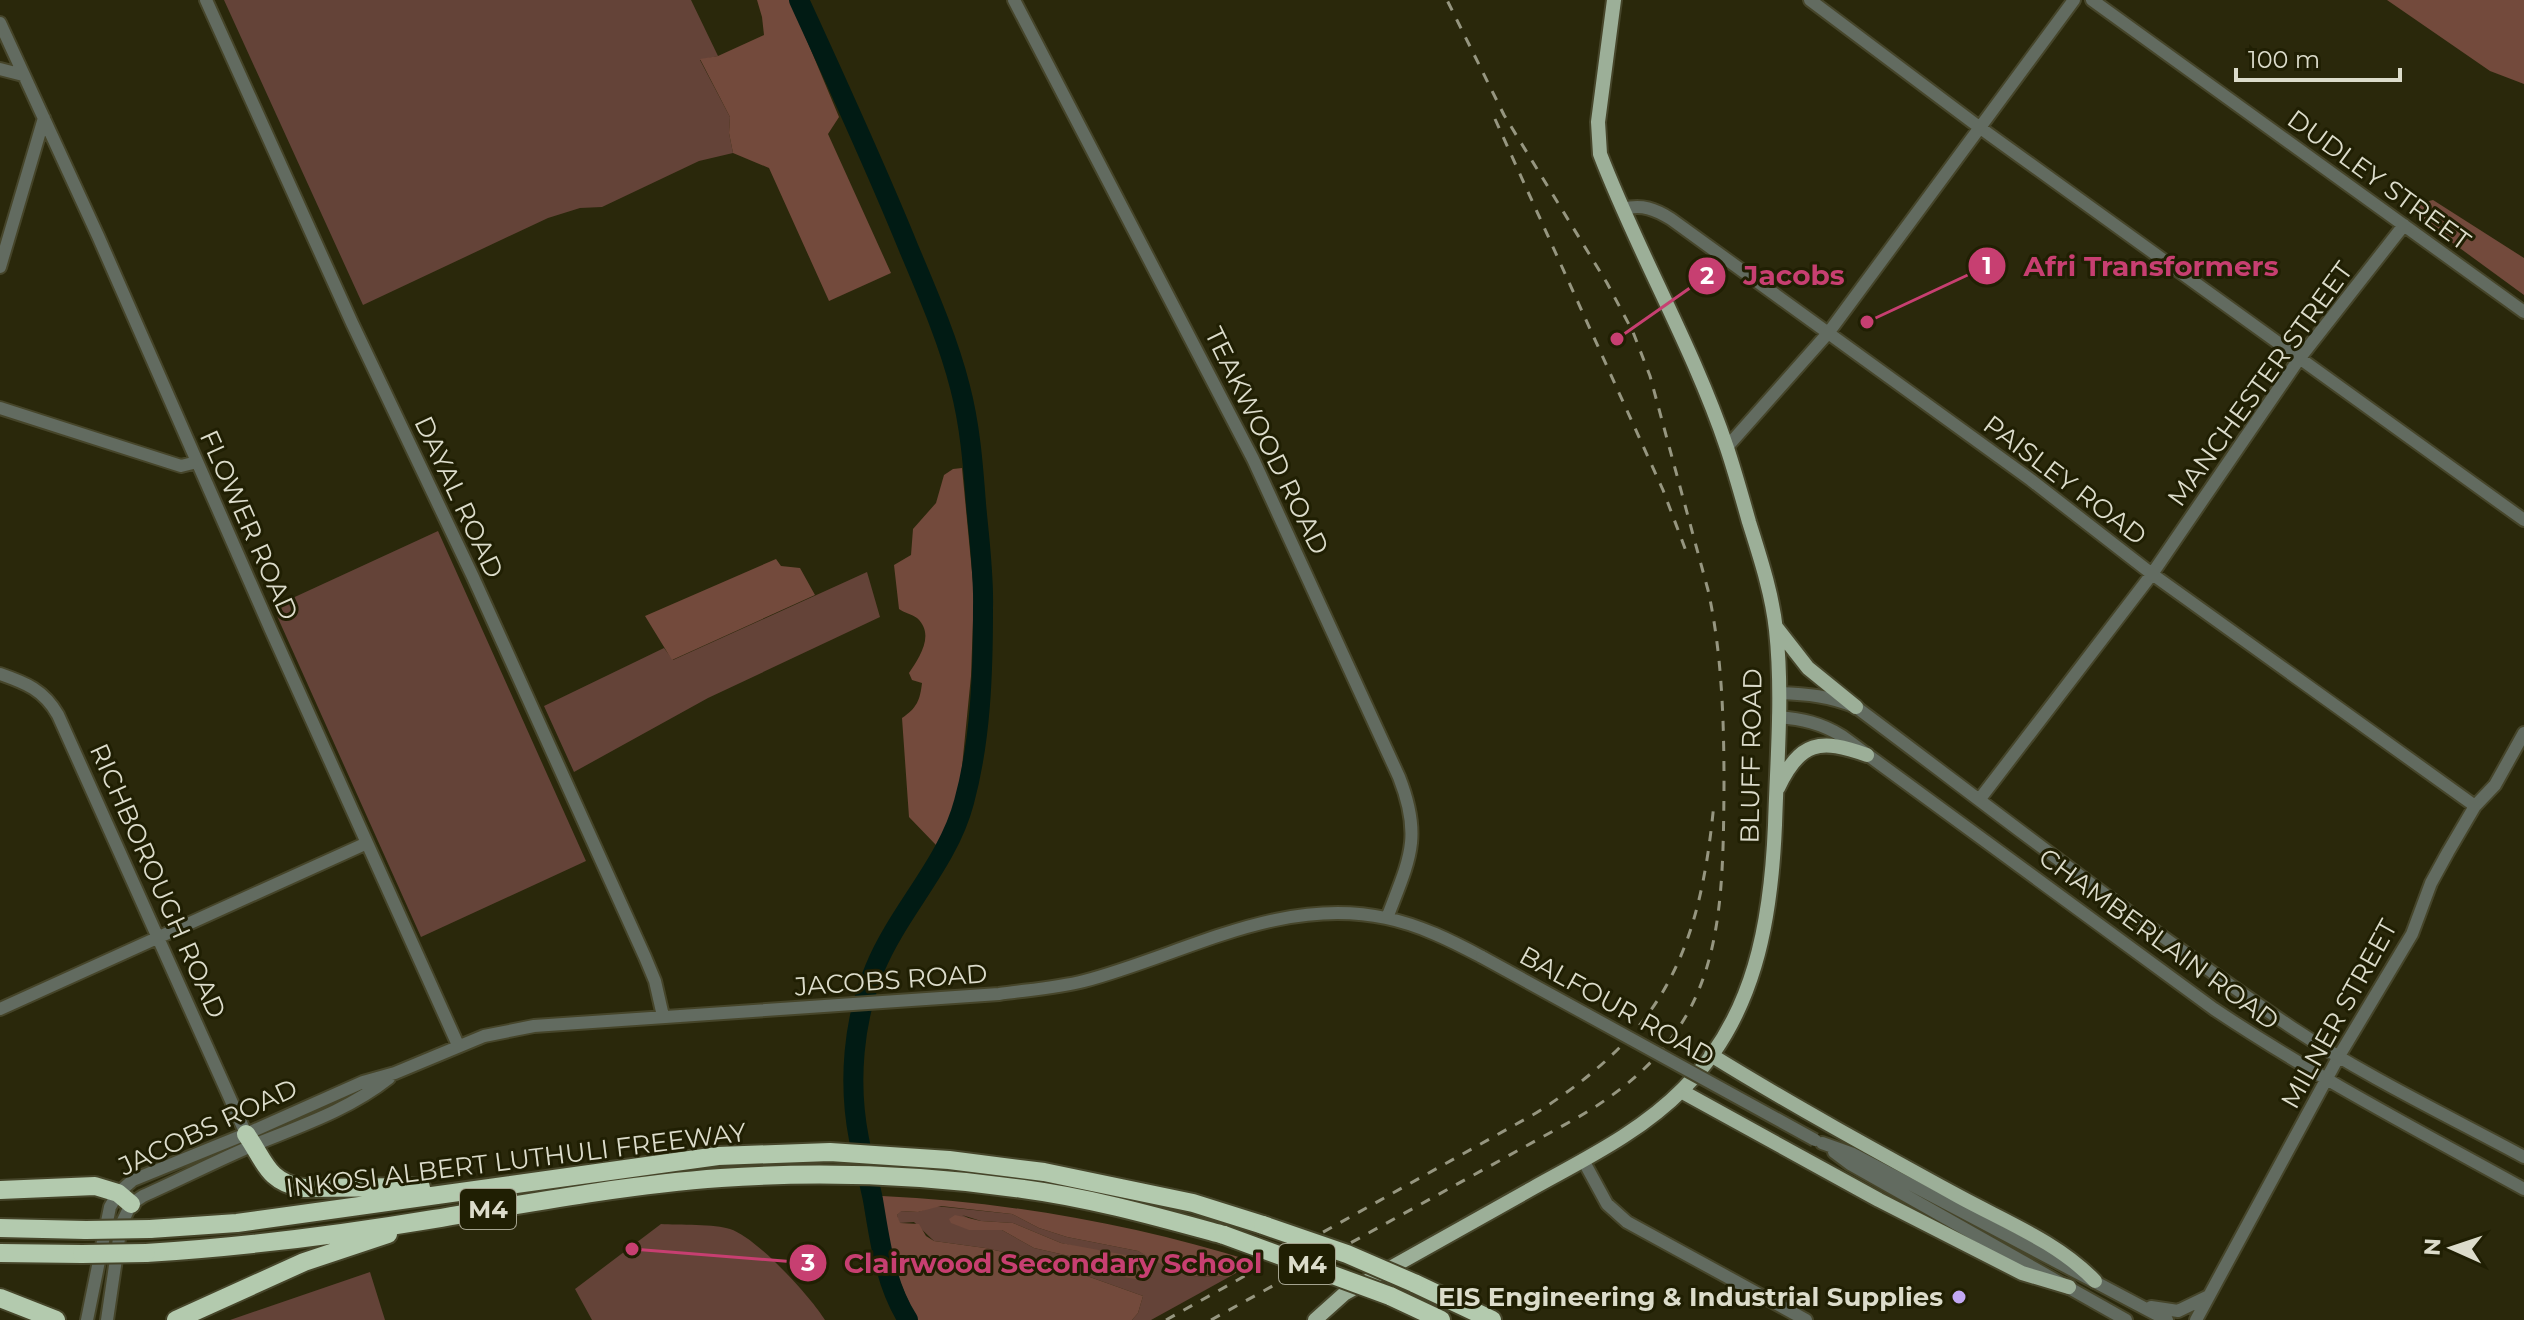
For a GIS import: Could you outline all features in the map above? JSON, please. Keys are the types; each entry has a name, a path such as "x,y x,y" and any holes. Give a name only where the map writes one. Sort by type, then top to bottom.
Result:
{"highway":[{"path":"250,1140 278,1182 303,1188 507,1184"},
{"name":"INKOSI ALBERT LUTHULI FREEWAY","path":"0,1228 150,1229 237,1223 718,1156 830,1152 880,1154 1044,1172 1193,1203 1347,1254 1492,1320"},
{"name":"INKOSI ALBERT LUTHULI FREEWAY","path":"0,1253 146,1253 243,1247 630,1188 721,1178 882,1176 1025,1189 1093,1201 1224,1235 1390,1296 1441,1320"},
{"path":"0,1190 95,1186 124,1198"},
{"path":"176,1320 304,1262 431,1219"},
{"path":"0,1298 56,1320"}],"main road":[{"name":"BLUFF ROAD","path":"1315,1320 1344,1294 1634,1130 1681,1091 1711,1055 1729,1025 1757,964 1770,903 1779,693 1776,626 1765,576 1727,447 1600,154 1598,140 1614,0"},
{"path":"1776,626 1808,668 1856,707"},
{"path":"1776,793 1789,765 1798,755 1814,747 1831,744 1867,755"},
{"path":"1711,1055 1755,1083 2029,1234 2080,1266 2095,1281"},
{"path":"1681,1091 1879,1200 2022,1273 2069,1287"}],"street":[{"name":"DAYAL ROAD","path":"206,0 645,957 655,981 663,1016"},
{"name":"TEAKWOOD ROAD","path":"1014,0 1253,459 1399,777 1411,812 1411,857 1387,918"},
{"path":"1810,0 1979,127 2524,520"},
{"path":"1727,447 1829,332 2074,0"},
{"name":"DUDLEY STREET","path":"2092,0 2524,312"},
{"name":"FLOWER ROAD","path":"0,23 458,1045"},
{"path":"0,69 23,75"},
{"path":"0,267 44,118"},
{"name":"PAISLEY ROAD","path":"1623,209 1637,206 1657,210 2031,480 2152,574 2475,806"},
{"name":"MANCHESTER STREET","path":"1979,800 2152,574 2299,359 2404,225"},
{"path":"0,408 181,466 197,462"},
{"name":"RICHBOROUGH ROAD","path":"0,674 35,688 52,704 250,1140"},
{"name":"CHAMBERLAIN ROAD","path":"1779,693 1836,698 1856,707 2292,1027 2524,1157"},
{"name":"CHAMBERLAIN ROAD","path":"1778,717 1802,719 1826,726 2214,1009 2326,1081 2524,1189"},
{"name":"MILNER STREET","path":"2196,1320 2339,1056 2412,934 2431,883 2475,806 2495,785 2524,733"},
{"path":"0,1009 367,843"},
{"name":"JACOBS ROAD","path":"107,1320 124,1198 133,1180 250,1140 363,1082 395,1073 484,1036 534,1026 999,994 1074,983 1290,916 1352,912 1387,918"},
{"name":"BALFOUR ROAD","path":"1387,918 1419,927 1482,957 1818,1141 1850,1164 2126,1320"},
{"name":"BALFOUR ROAD","path":"1818,1141 1853,1154 2167,1320"},
{"path":"1583,1160 1607,1204 1627,1222 1806,1320"},
{"name":"JACOBS ROAD","path":"87,1320 110,1207 124,1198"},
{"path":"2133,1302 2178,1311 2209,1296"}],"shaded area":[{"path":"224,0 691,0 718,56 700,60 730,117 733,153 699,161 602,207 580,208 548,218 363,305"},
{"path":"757,0 790,0 839,117 828,134 891,273 829,301 769,168 733,153 730,117 700,59 718,56 764,35"},
{"path":"2387,0 2524,0 2524,84 2490,71"},
{"path":"2433,200 2524,258 2524,295 2420,219 2414,212 2417,204"},
{"path":"962,468 974,593 971,676 960,787 951,818 936,845 909,817 902,718 917,703 920,694 922,683 912,680 909,673 924,647 925,632 917,618 899,609 894,565 911,555 913,529 936,503 944,475"},
{"path":"438,531 586,861 421,937 273,607"},
{"path":"776,559 781,566 800,568 815,595 672,660 645,616"},
{"path":"867,572 880,617 708,698 574,772 544,706 664,648 673,660"},
{"path":"882,1196 977,1204 1071,1217 1163,1236 1255,1262 1229,1277 1193,1276 1166,1267 1138,1251 1067,1237 1039,1228 1012,1214 941,1206 918,1212 901,1211 897,1215 900,1223 919,1224 926,1236 934,1241 1045,1261 1143,1296 1138,1313 1132,1320 918,1320 893,1260"},
{"path":"935,1206 1012,1214 1039,1228 1067,1237 1138,1251 1182,1273 1229,1277 1151,1320 1132,1320 1138,1313 1143,1296 1045,1261 934,1241 914,1222 899,1223 897,1215 900,1211 918,1212","holes":["962,1215 981,1221 1013,1223 1061,1243 1106,1251 1154,1270 1150,1277 1110,1271 1096,1262 1034,1248 1002,1230 994,1230"]},
{"path":"955,1215 1013,1223 1061,1243 1131,1256 1154,1266 1154,1270 1144,1280 1128,1278 1096,1262 1034,1248 1002,1230 969,1230 951,1223 949,1219"},
{"path":"661,1224 716,1226 741,1234 782,1269 825,1320 592,1320 575,1289"},
{"path":"370,1272 385,1320 230,1320"}],"waterway":[{"path":"799,0 883,186 950,352 969,430 981,556 983,632 980,706 964,802 947,846 897,926 875,968 857,1030 853,1074 859,1139 884,1262 908,1320"}],"railway":[{"path":"1211,1320 1575,1119 1623,1087 1659,1053 1686,1017 1704,978 1715,935 1721,889 1724,785 1719,663 1708,590 1650,376 1633,332 1607,283 1504,115 1447,0"},
{"path":"1495,119 1663,490 1686,551"},
{"path":"1166,1320 1536,1113 1580,1082 1616,1051 1645,1018 1668,983 1685,945 1708,855 1714,803"}],"place":[{"name":"Afri Transformers","path":"1867,322"},
{"name":"Jacobs","path":"1617,339"},
{"name":"Clairwood Secondary School","path":"632,1249"},
{"name":"EIS Engineering & Industrial Supplies","path":"1959,1297"}]}
